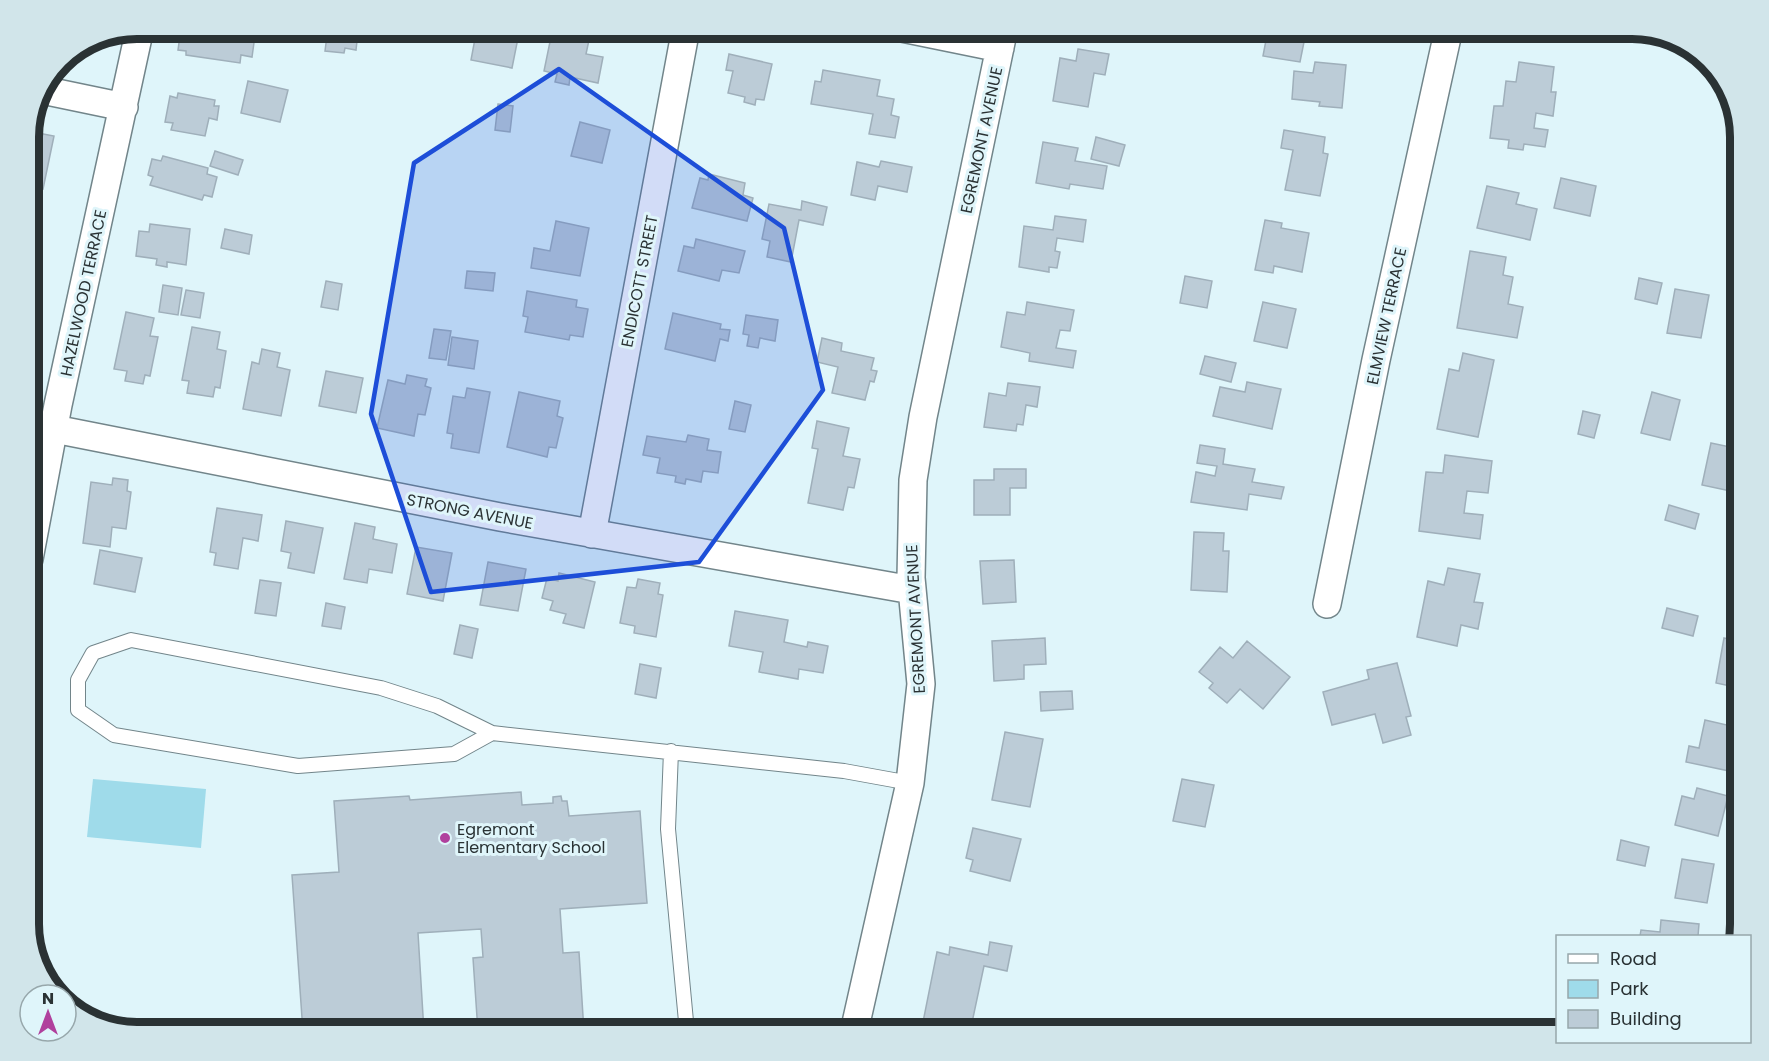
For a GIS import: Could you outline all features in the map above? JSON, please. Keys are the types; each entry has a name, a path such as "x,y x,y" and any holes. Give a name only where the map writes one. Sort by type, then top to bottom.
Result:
{"street":[{"name":"HAZELWOOD TERRACE","path":"39,449 41,427 124,107 138,39"},
{"name":"ENDICOTT STREET","path":"592,534 685,39"},
{"name":"EGREMONT AVENUE","path":"856,1022 910,783 921,684 912,590 913,480 923,417 1002,39"},
{"name":"ELMVIEW TERRACE","path":"1327,604 1376,360 1447,39"},
{"path":"50,92 124,107"},
{"name":"STRONG AVENUE","path":"41,427 592,534 912,590"}],"lane":[{"path":"492,733 454,754 298,766 114,735 78,710 78,680 93,653 131,640 381,688 437,706 492,733 844,771 910,783"},
{"path":"671,751 668,829 686,1022"}],"highlighted area":[{"path":"559,69 784,228 823,390 699,562 431,592 371,414 414,163"}],"green space":[{"path":"93,779 206,789 201,848 87,837"}],"building":[{"path":"180,39 254,39 252,57 241,55 240,63 186,55 186,51 178,50"},
{"path":"327,39 363,39 363,42 357,41 356,50 345,48 344,53 325,51"},
{"path":"475,39 518,39 512,68 471,60"},
{"path":"551,39 589,40 586,54 603,57 598,83 570,77 569,85 555,82 557,74 544,71"},
{"path":"1266,39 1304,42 1300,62 1263,56"},
{"path":"1078,49 1109,54 1105,75 1094,73 1088,107 1053,101 1060,58 1076,61"},
{"path":"729,54 772,64 764,100 756,99 755,105 744,102 745,97 728,93 733,71 726,70"},
{"path":"1315,62 1346,65 1342,108 1319,106 1320,102 1292,99 1294,71 1313,73"},
{"path":"1519,62 1554,67 1551,92 1556,92 1553,116 1536,113 1534,128 1548,130 1545,147 1524,144 1523,150 1508,148 1509,140 1490,138 1494,106 1503,106 1506,81 1516,82"},
{"path":"823,70 880,80 877,96 894,99 891,115 899,117 895,138 869,134 873,114 811,104 815,81 821,82"},
{"path":"248,81 288,90 280,122 241,113"},
{"path":"178,93 215,100 214,106 219,106 217,120 209,118 205,136 171,130 173,123 165,122 170,96 177,98"},
{"path":"498,104 513,106 510,132 495,130"},
{"path":"580,122 610,130 602,163 571,156"},
{"path":"1284,130 1325,137 1323,153 1328,154 1320,196 1285,190 1293,150 1281,148"},
{"path":"39,133 54,136 43,189 39,188"},
{"path":"1096,137 1125,145 1119,166 1091,159"},
{"path":"1043,142 1078,148 1075,161 1107,166 1103,189 1070,184 1069,189 1036,183"},
{"path":"215,151 243,160 238,175 210,166"},
{"path":"163,156 208,168 207,174 217,177 212,197 204,195 202,200 150,185 153,177 148,175 152,159 161,161"},
{"path":"881,161 912,167 907,192 878,186 875,200 851,195 857,162 879,167"},
{"path":"709,174 745,183 743,195 753,198 747,221 692,208 700,178 708,180"},
{"path":"1561,178 1596,186 1590,216 1554,208"},
{"path":"1487,186 1519,193 1516,204 1537,209 1530,240 1477,228"},
{"path":"802,201 827,207 823,225 799,220 791,262 767,257 770,241 762,239 769,204 801,210"},
{"path":"1055,216 1086,220 1083,242 1057,238 1055,251 1060,252 1057,268 1049,267 1049,272 1019,267 1024,226 1053,230"},
{"path":"1265,220 1282,223 1281,228 1309,233 1302,272 1274,266 1273,273 1255,270"},
{"path":"556,221 589,228 580,276 531,268 534,248 550,251"},
{"path":"150,224 190,229 186,265 167,262 167,267 156,265 157,259 136,256 139,231 149,232"},
{"path":"225,229 252,235 249,254 221,248"},
{"path":"696,239 745,251 739,273 722,270 719,281 678,271 684,246 694,248"},
{"path":"1470,251 1506,257 1503,275 1513,277 1508,304 1523,307 1517,338 1457,328"},
{"path":"467,271 495,273 493,291 465,288"},
{"path":"1185,276 1212,281 1207,308 1180,303"},
{"path":"1639,278 1662,283 1657,304 1635,299"},
{"path":"326,281 342,284 338,310 321,307"},
{"path":"163,285 182,288 178,315 159,312"},
{"path":"1675,289 1709,295 1701,338 1667,333"},
{"path":"186,290 204,293 200,318 181,315"},
{"path":"527,291 577,300 576,307 588,309 583,337 570,335 569,340 525,332 528,317 523,316"},
{"path":"1027,302 1074,310 1070,331 1060,330 1056,348 1076,351 1073,368 1029,361 1030,353 1001,347 1007,312 1025,315"},
{"path":"1263,302 1296,309 1287,348 1254,341"},
{"path":"126,312 154,318 150,336 158,337 150,376 145,375 143,384 125,381 127,371 114,369"},
{"path":"673,313 721,324 720,329 730,330 728,341 720,339 715,361 665,349"},
{"path":"746,315 778,320 775,341 760,338 758,348 747,346 749,335 743,334"},
{"path":"192,327 220,332 217,349 226,351 220,388 215,387 213,397 187,393 189,381 182,380"},
{"path":"434,329 451,331 446,360 429,358"},
{"path":"452,337 478,341 474,369 448,365"},
{"path":"822,338 842,343 841,351 874,358 871,370 877,371 874,382 870,381 865,400 832,393 838,367 817,362"},
{"path":"262,349 280,353 277,367 290,370 281,416 243,409 252,362 259,364"},
{"path":"1463,353 1494,360 1478,437 1437,429 1449,369 1459,371"},
{"path":"1205,356 1236,363 1231,382 1200,374"},
{"path":"326,371 363,378 356,413 319,406"},
{"path":"407,375 427,379 425,386 431,388 425,415 418,414 414,436 377,428 388,380 405,384"},
{"path":"1247,382 1281,389 1272,429 1213,416 1220,387 1245,392"},
{"path":"1008,383 1040,387 1037,407 1026,405 1023,425 1017,424 1016,431 984,427 989,393 1006,396"},
{"path":"467,388 490,392 479,453 451,448 453,434 447,433 453,396 465,398"},
{"path":"519,392 560,401 557,416 563,418 556,448 549,447 547,457 507,447"},
{"path":"1652,392 1680,400 1670,440 1641,433"},
{"path":"735,401 751,405 745,432 729,429"},
{"path":"1583,411 1600,415 1594,438 1578,434"},
{"path":"817,421 849,428 843,456 860,459 854,488 848,487 843,510 808,503 818,449 812,448"},
{"path":"688,435 709,439 707,450 721,452 718,473 703,471 701,482 686,479 685,484 675,482 676,476 657,473 660,458 643,455 647,436 686,442"},
{"path":"1711,443 1730,447 1730,491 1702,485"},
{"path":"1200,445 1225,449 1223,464 1255,469 1252,482 1284,487 1281,499 1249,494 1247,510 1191,502 1196,472 1215,476 1217,466 1197,463"},
{"path":"1445,455 1492,461 1488,493 1467,491 1464,513 1483,515 1480,539 1419,531 1426,472 1443,473"},
{"path":"994,469 1026,469 1026,488 1010,488 1010,515 974,515 974,480 994,480"},
{"path":"113,478 128,480 127,491 131,492 126,529 112,527 110,547 83,543 91,482 112,485"},
{"path":"1669,505 1699,514 1695,529 1665,520"},
{"path":"217,508 262,515 258,541 243,538 238,569 214,565 216,553 210,552"},
{"path":"286,521 323,528 314,573 288,568 291,553 281,551"},
{"path":"355,523 375,527 373,539 397,544 392,573 369,569 367,583 344,579"},
{"path":"1194,532 1224,533 1223,551 1229,551 1227,592 1191,590"},
{"path":"416,547 452,553 443,601 407,594"},
{"path":"100,550 142,558 135,592 94,584"},
{"path":"1014,560 1016,602 983,604 980,561"},
{"path":"488,562 526,569 518,611 480,605"},
{"path":"1448,568 1480,574 1474,602 1483,603 1478,629 1461,625 1457,646 1417,637 1428,581 1444,585"},
{"path":"559,573 595,582 584,628 563,623 566,614 550,610 553,601 542,598 547,578 558,581"},
{"path":"638,579 660,583 658,594 663,595 656,637 634,633 635,626 620,623 627,587 636,588"},
{"path":"260,580 281,583 276,616 255,613"},
{"path":"326,603 345,607 341,629 322,626"},
{"path":"1667,608 1698,616 1693,636 1662,628"},
{"path":"735,611 788,620 784,642 807,647 808,642 828,646 823,673 799,669 798,679 759,672 763,652 729,646"},
{"path":"460,625 478,629 472,658 454,654"},
{"path":"1045,638 1046,664 1024,665 1024,679 994,681 992,641"},
{"path":"1724,638 1730,639 1730,686 1716,683"},
{"path":"1247,641 1290,677 1263,709 1240,689 1227,703 1209,688 1213,683 1199,672 1220,647 1233,658"},
{"path":"1397,663 1411,716 1406,717 1411,735 1383,743 1375,714 1332,725 1323,692 1369,679 1367,670"},
{"path":"640,664 661,668 656,698 635,694"},
{"path":"1072,691 1073,709 1041,711 1040,692"},
{"path":"1705,720 1730,726 1730,771 1686,762 1689,746 1699,748"},
{"path":"1005,732 1043,739 1030,807 992,800"},
{"path":"1182,779 1214,785 1205,827 1173,821"},
{"path":"1697,788 1728,796 1718,836 1675,825 1682,796 1694,799"},
{"path":"521,792 522,805 553,803 553,797 561,796 562,801 567,801 569,816 640,811 647,903 560,909 563,953 579,952 583,1022 477,1022 473,958 483,957 481,929 418,933 423,1022 302,1022 292,875 339,872 334,801 409,796 410,800"},
{"path":"973,828 1021,839 1010,881 970,871 973,860 966,858"},
{"path":"1621,840 1649,847 1645,866 1617,860"},
{"path":"1682,859 1714,864 1707,903 1675,898"},
{"path":"1661,920 1699,924 1698,935 1640,935 1641,930 1660,932"},
{"path":"990,942 1012,946 1007,971 984,966 972,1022 923,1022 937,952 949,955 950,947 988,955"}],"place":[{"name":"Egremont Elementary School","path":"445,838"}]}
